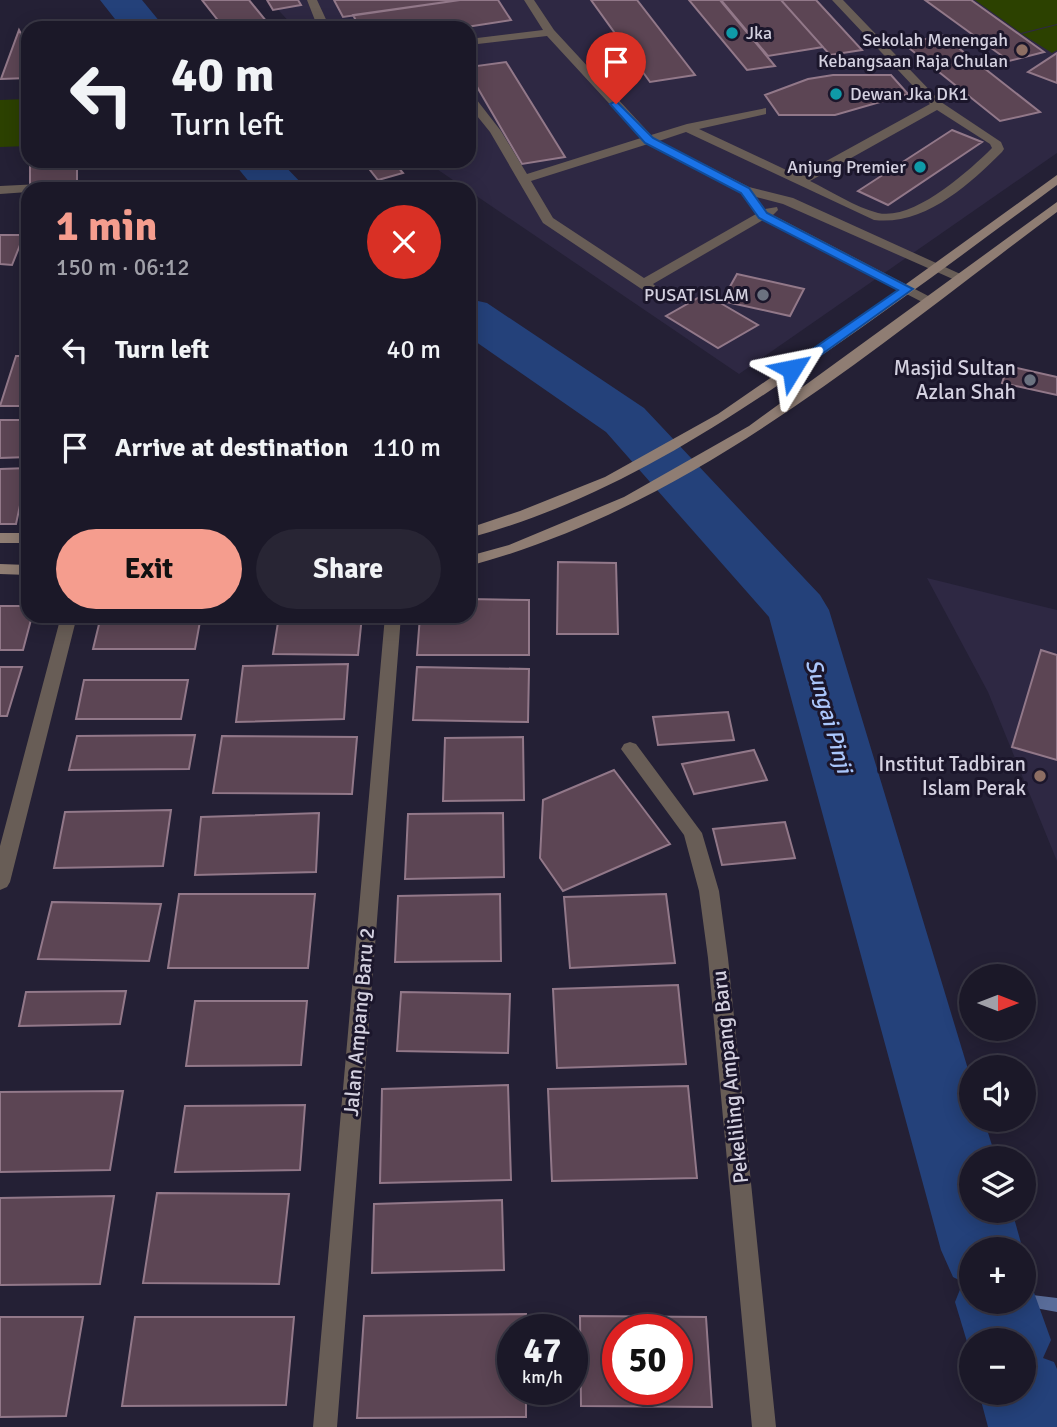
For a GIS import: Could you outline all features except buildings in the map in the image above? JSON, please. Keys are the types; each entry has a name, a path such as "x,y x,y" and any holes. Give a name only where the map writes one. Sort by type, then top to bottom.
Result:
{"main road":[{"path":"476,531 526,515 610,480 723,417 907,289 1057,178"},
{"path":"476,559 514,549 629,501 739,438 1057,205"},
{"path":"0,538 21,538"},
{"path":"0,569 21,570"}],"street":[{"path":"312,0 321,21"},
{"path":"529,0 550,32 649,140 745,190 788,201 960,277"},
{"path":"687,128 874,216 889,219 914,212 986,162 998,149 995,142 937,104 837,0"},
{"path":"476,41 550,32"},
{"path":"800,181 937,104"},
{"path":"476,107 495,131 548,220 657,293"},
{"path":"523,179 687,128 762,111"},
{"path":"0,190 21,189"},
{"path":"745,190 763,215 929,300"},
{"path":"644,284 788,201"},
{"path":"0,882 67,623"},
{"name":"Jalan Ampang Baru 2","path":"325,1427 392,623"},
{"name":"Pekeliling Ampang Baru","path":"630,749 693,833 709,891 718,958 764,1427"}],"shaded area":[{"path":"269,0 1057,0 1057,153 739,374 476,196 476,182 456,182 435,168 476,168 476,21 288,21"},
{"name":"Institut Tadbiran Islam Perak","path":"927,578 1057,610 1057,861 988,692"}],"green space":[{"path":"975,0 1057,0 1057,24 1021,33"},
{"path":"1057,25 1057,50 1052,53 1022,34"},
{"path":"21,99 21,146 0,147 0,100"}],"waterway":[{"name":"Sungai Pinji","path":"120,0 138,21"},
{"name":"Sungai Pinji","path":"261,168 275,182"},
{"name":"Sungai Pinji","path":"476,319 625,420 798,610 978,1237"},
{"path":"1036,1302 1057,1305"},
{"name":"Sungai Pinji","path":"1000,1314 1005,1328"},
{"name":"Sungai Pinji","path":"1026,1405 1032,1427"}],"place":[{"name":"Jka","path":"732,33"},
{"name":"Sekolah Menengah Kebangsaan Raja Chulan","path":"1022,50"},
{"name":"Dewan Jka DK1","path":"836,94"},
{"name":"Anjung Premier","path":"920,167"},
{"name":"PUSAT ISLAM","path":"763,295"},
{"name":"Masjid Sultan Azlan Shah","path":"1030,380"},
{"name":"Institut Tadbiran Islam Perak","path":"1040,776"}],"route":[{"path":"616,104 649,140 745,190 763,215 907,289 792,369"}]}
